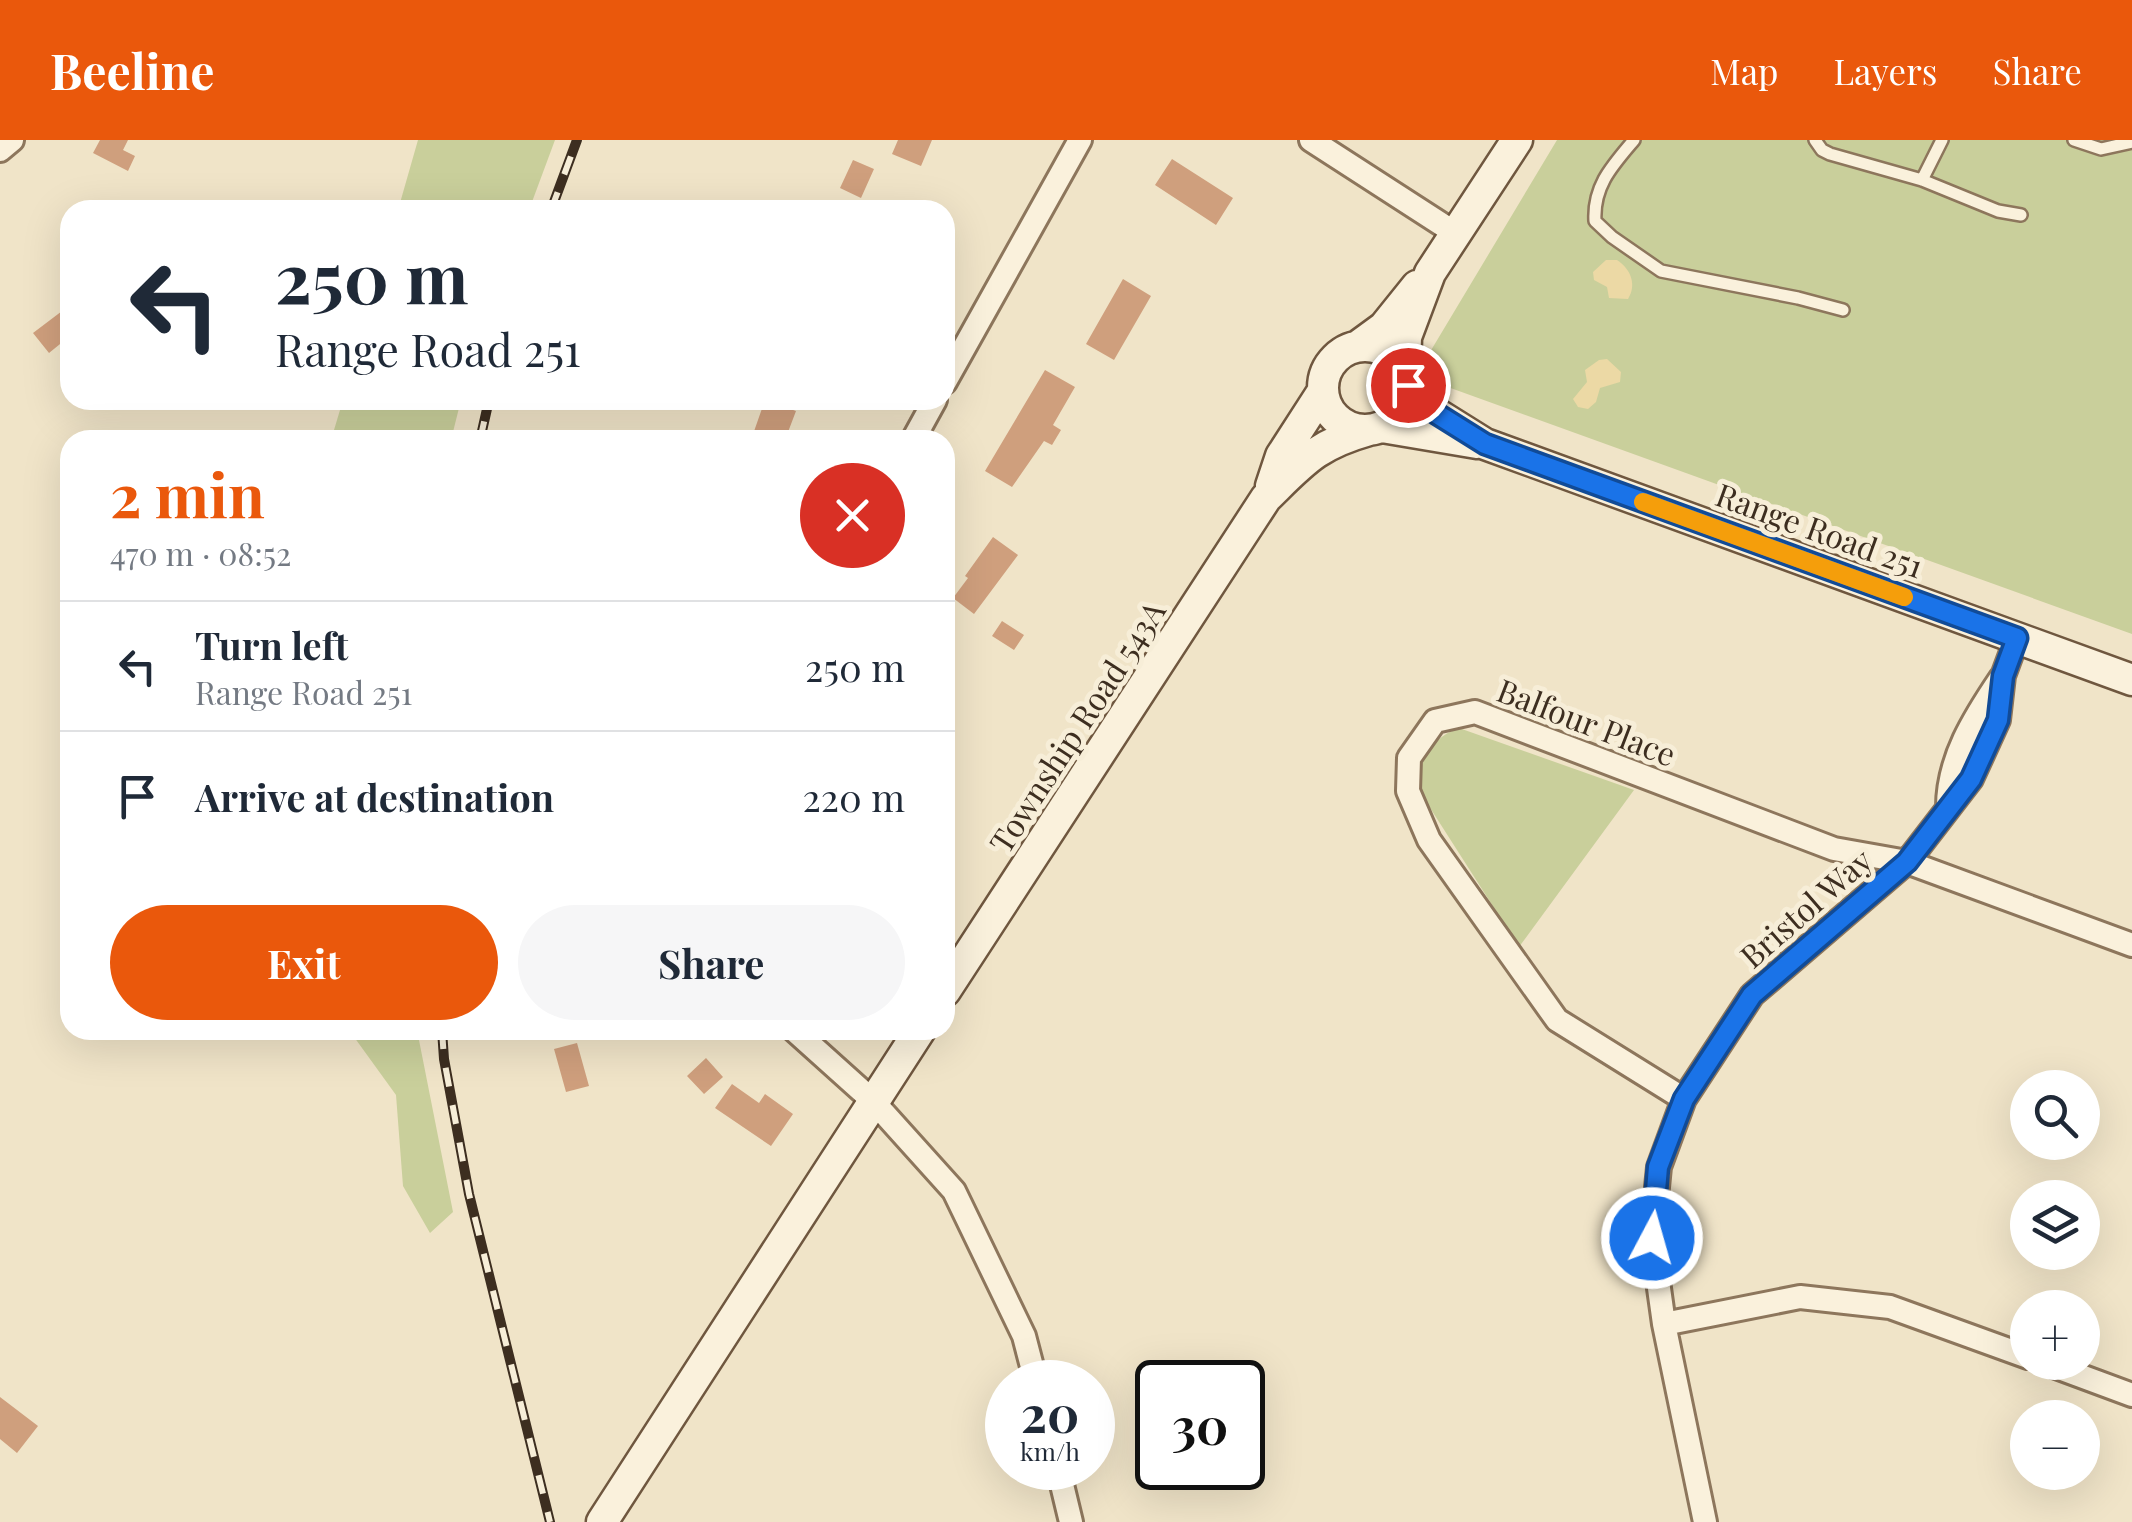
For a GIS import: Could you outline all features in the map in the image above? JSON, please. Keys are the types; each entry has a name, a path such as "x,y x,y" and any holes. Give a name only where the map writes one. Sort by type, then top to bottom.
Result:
{"main road":[{"path":"1430,274 1403,300 1384,327 1336,358 1324,379 1323,391 1326,404 1343,424 1376,428 1401,410 1406,336 1430,274 1516,140"},
{"path":"1358,346 1386,351 1406,379"},
{"name":"Range Road 251","path":"1406,379 1437,414 1485,444"},
{"name":"Township Road 543A","path":"955,976 1266,498 1282,456 1323,391"},
{"name":"Range Road 251","path":"1376,428 1485,444 2132,680"},
{"name":"Township Road 543A","path":"1266,498 1331,441 1376,428"},
{"path":"602,1522 914,1040"}],"street":[{"path":"0,150 12,140"},
{"path":"955,364 1080,140"},
{"path":"1311,140 1455,233"},
{"name":"Bristol Way","path":"1705,1522 1664,1324 1652,1238 1658,1167 1684,1099 1752,995 1907,862 1948,808 1948,778 1978,711 2003,676 2017,638"},
{"name":"Balfour Place","path":"1684,1099 1557,1020 1429,840 1408,791 1409,758 1435,721 1476,712 1834,849 1907,862 2132,945"},
{"path":"805,1040 874,1101 954,1192 1024,1336 1030,1360"},
{"path":"1664,1324 1800,1298 1890,1307 2010,1350"},
{"path":"2092,1380 2132,1395"},
{"path":"1064,1490 1072,1522"}],"lane":[{"path":"1634,140 1600,182 1594,202 1595,221 1612,237 1660,270 1843,310"},
{"path":"1815,140 1830,154 1922,180 1998,211 2021,215"},
{"path":"1922,180 1942,140"},
{"path":"2074,140 2100,149 2132,142"}],"green space":[{"path":"418,140 555,140 533,200 401,200"},
{"path":"1557,140 2132,140 2132,634 1445,386 1430,352"},
{"path":"340,410 458,410 454,430 334,430"},
{"path":"1459,728 1634,790 1519,947 1418,789 1420,769 1428,751"},
{"path":"356,1040 419,1040 453,1212 430,1233 403,1186 396,1095"}],"sand":[{"path":"1606,260 1617,260 1629,273 1632,288 1628,299 1609,298 1607,287 1594,280 1593,272"},
{"path":"1607,359 1621,372 1620,382 1600,388 1596,402 1588,409 1578,407 1573,399 1587,382 1585,370"}],"building":[{"path":"100,140 128,140 123,150 135,156 128,171 93,153"},
{"path":"898,140 932,140 921,166 892,154"},
{"path":"1172,159 1233,198 1216,225 1155,185"},
{"path":"853,160 874,169 861,198 840,188"},
{"path":"1123,279 1151,296 1114,360 1086,344"},
{"path":"60,313 60,344 49,353 33,333"},
{"path":"1045,370 1075,387 1053,425 1061,430 1052,445 1044,441 1012,487 985,471"},
{"path":"762,410 796,411 789,430 754,430"},
{"path":"993,537 1018,555 974,614 955,600 968,578 965,576"},
{"path":"1002,621 1024,635 1014,650 992,636"},
{"path":"577,1043 589,1086 566,1092 554,1049"},
{"path":"706,1058 723,1077 704,1094 687,1076"},
{"path":"732,1084 759,1103 765,1094 793,1114 771,1146 715,1108"},
{"path":"0,1397 38,1426 17,1453 0,1439"}],"railway":[{"path":"555,200 577,140"},
{"path":"482,430 487,410"},
{"path":"443,1040 469,1194 550,1522"}],"slow traffic":[{"path":"1643,502 1904,597"}],"route":[{"path":"1408,385 1437,414 1485,444 2017,638 2003,676 1998,720 1971,779 1907,862 1752,995 1684,1099 1658,1167 1652,1238"}]}
